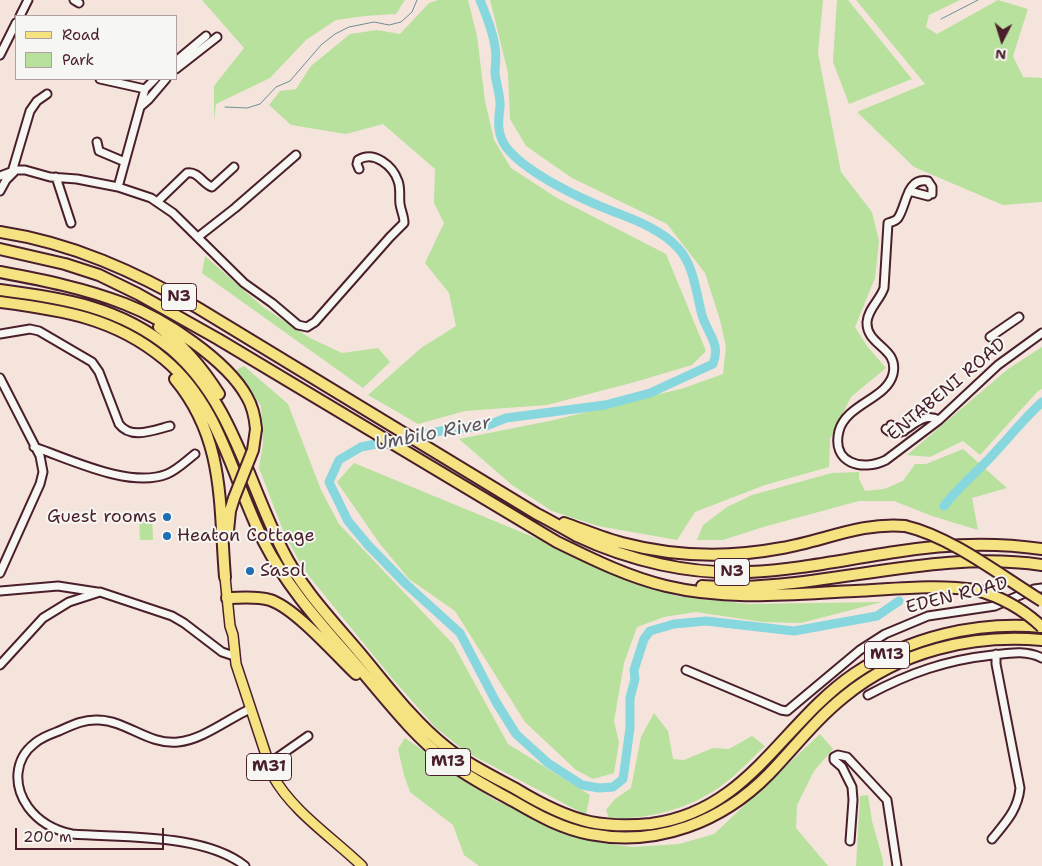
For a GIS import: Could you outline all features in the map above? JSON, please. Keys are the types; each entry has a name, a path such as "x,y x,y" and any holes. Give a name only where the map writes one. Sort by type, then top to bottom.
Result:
{"highway":[{"name":"N3","path":"1,232 35,238 74,249 126,270 184,300 537,514 578,536 616,551 660,564 708,571 748,572 790,569 936,547 970,545 1042,549"},
{"name":"N3","path":"1,249 65,264 119,284 334,408 557,542 610,566 644,576 687,584 751,588 808,582 944,562 979,561 1042,565"},
{"path":"0,272 64,285 125,304 159,321 203,350 222,367 246,395 255,416 256,430 253,450 234,498 228,521 228,577"},
{"name":"M13","path":"0,290 54,298 98,308 145,331 171,349 200,378 218,405 236,442 272,529 290,563 315,601 432,735 465,761 536,801 574,818 608,825 638,825 659,823 706,807 733,790 755,771 830,693 853,674 896,651 922,640 967,630 1003,626 1042,627"},
{"path":"110,299 144,317 166,333 192,356 205,373 236,426 268,511 272,529"},
{"name":"M13","path":"0,302 77,314 117,328 144,344 177,370 203,403 220,434 263,539 285,579 312,614 416,733 446,760 465,774 535,814 573,830 609,837 641,837 666,834 690,827 736,802 768,776 825,713 859,685 886,669 930,650 955,644 995,639 1042,640"},
{"path":"77,314 125,336 148,353 173,377 191,401 208,434 218,476 228,577"},
{"path":"537,514 621,543 669,552 712,555 740,554 783,548 876,525 905,526 919,529 946,541 1042,600"},
{"path":"610,566 668,586 726,595 772,595 935,588 976,590 1005,600 1042,627"},
{"path":"230,598 252,597 269,600 288,610 359,676 384,696"}],"main road":[{"name":"M31","path":"228,577 234,626 234,656 268,764 281,791 362,866"}],"street":[{"path":"20,15 28,0"},
{"path":"0,55 15,25"},
{"path":"178,58 206,36"},
{"path":"178,67 217,37"},
{"path":"104,80 144,89"},
{"path":"118,187 144,89 153,80"},
{"path":"140,106 149,100 165,80"},
{"path":"0,191 14,171 30,111 37,100 47,94"},
{"path":"96,142 99,151 125,162"},
{"path":"198,237 235,208 296,155"},
{"path":"0,176 14,171 25,170 56,178 76,179 118,187 143,194 158,201 198,237 244,283 298,325 307,327 315,322 390,237 404,224 399,182 392,170 381,160 368,157 358,160 359,169"},
{"path":"158,201 187,173 195,174 212,187 234,168"},
{"path":"56,178 71,223"},
{"path":"924,180 931,185 930,195 909,191 915,183 924,180"},
{"name":"ENTABENI ROAD","path":"909,191 898,217 888,224 884,288 882,296 870,312 867,322 869,333 873,339 888,352 892,359 894,366 890,382 851,412 844,421 839,430 838,440 838,449 842,456 858,465 877,465 886,460 939,420 998,364 1042,333"},
{"path":"990,337 1019,317"},
{"path":"0,334 30,329 39,331 92,362 99,372 119,424 124,430 136,433 170,426"},
{"path":"0,378 42,463 42,477 1,568"},
{"path":"889,427 904,431 921,419 928,417 939,420"},
{"path":"34,446 114,475 133,478 167,474 194,454"},
{"path":"0,591 58,586 100,592 172,616 222,652 234,656"},
{"name":"EDEN ROAD","path":"686,670 787,711 860,650 885,634 928,616 994,606 1034,589 1042,588"},
{"path":"0,665 43,618 68,602 100,592"},
{"path":"868,695 924,669 963,658 1020,652 1042,658"},
{"path":"992,839 1016,808 1020,788 996,654"},
{"path":"245,866 223,854 182,842 72,834 55,829 37,817 29,808 22,798 17,778 20,762 32,745 42,738 82,721 109,720 156,740 178,742 198,737 250,709"},
{"path":"268,764 308,736"},
{"path":"850,841 853,792 848,778 834,760 835,756 842,755 847,757 887,800 897,866"}],"green space":[{"path":"202,0 405,0 396,14 336,20 306,40 270,78 216,104 214,120 214,86 244,48"},
{"path":"438,0 468,0 477,36 485,101 494,140 511,168 557,198 666,254 706,351 692,365 547,405 465,411 418,424 368,395 421,348 456,326 449,293 425,263 444,223 434,203 435,169 383,124 346,134 291,125 269,105 280,91 296,89 311,66 350,34 377,30 400,34 429,3"},
{"path":"490,0 823,0 818,53 841,172 872,212 879,241 875,278 855,327 867,346 886,368 851,397 830,439 829,467 765,485 695,512 677,540 598,526 552,511 512,485 459,439 554,420 684,388 723,374 726,347 720,320 705,273 667,224 572,178 526,146 510,119 508,73"},
{"path":"837,0 848,0 912,79 849,104 833,62"},
{"path":"856,0 960,0 929,15 926,27 937,34 998,0 1028,9 1013,56 1023,77 1042,78 1042,202 1003,205 914,167 857,112 925,84"},
{"path":"205,256 263,307 310,338 342,353 378,348 390,362 363,388 202,273"},
{"path":"1042,347 1042,389 1038,391 980,455 963,441 930,457 907,455 1008,369"},
{"path":"244,366 288,404 321,490 339,524 453,644 508,744 590,795 586,815 466,752 435,727 391,677 304,570 284,533 259,468 263,444 261,406 236,370"},
{"path":"963,449 1007,488 972,498 978,530 932,516 894,501 859,501 723,540 697,540 703,525 727,507 752,495 832,473 859,472 859,479 865,491 884,489 903,481 915,464 926,464"},
{"path":"354,463 676,596 749,604 882,602 801,623 762,622 696,612 664,617 637,627 624,663 614,721 619,743 614,773 593,779 576,770 525,722 455,611 409,579 380,544 337,482"},
{"path":"139,515 152,515 153,540 140,540"},
{"path":"654,713 668,731 673,759 684,760 713,748 729,749 752,736 765,746 730,779 712,792 685,806 640,817 609,818 606,810 615,799 631,788 641,737"},
{"path":"820,734 833,749 814,771 797,805 796,828 828,866 479,866 464,855 453,825 410,792 398,749 405,738 496,801 601,843 633,847 679,844 714,834"},
{"path":"868,795 883,866 856,866 860,796"}],"waterway":[{"path":"225,107 247,108 260,104 276,87 290,81 321,45 335,34 349,27 374,22 389,25 401,22 412,12 417,0"},
{"name":"Umbilo River","path":"480,0 494,41 496,53 495,73 500,103 499,127 506,147 515,157 540,176 585,200 647,226 664,235 678,248 691,271 702,315 715,345 715,357 713,364 650,393 605,405 506,418 486,426 451,429 361,447 339,460 329,482 348,521 368,545 406,584 460,633 496,702 516,734 548,763 582,785 599,788 613,787 623,779 630,728 630,698 635,679 634,670 644,639 650,631 674,624 706,621 794,631 877,616 899,601"},
{"path":"941,19 978,0"},
{"name":"Umbilo River","path":"944,506 1042,402"}],"place":[{"name":"Guest rooms","path":"167,517"},
{"name":"Heaton Cottage","path":"167,536"},
{"name":"Sasol","path":"250,571"}]}
